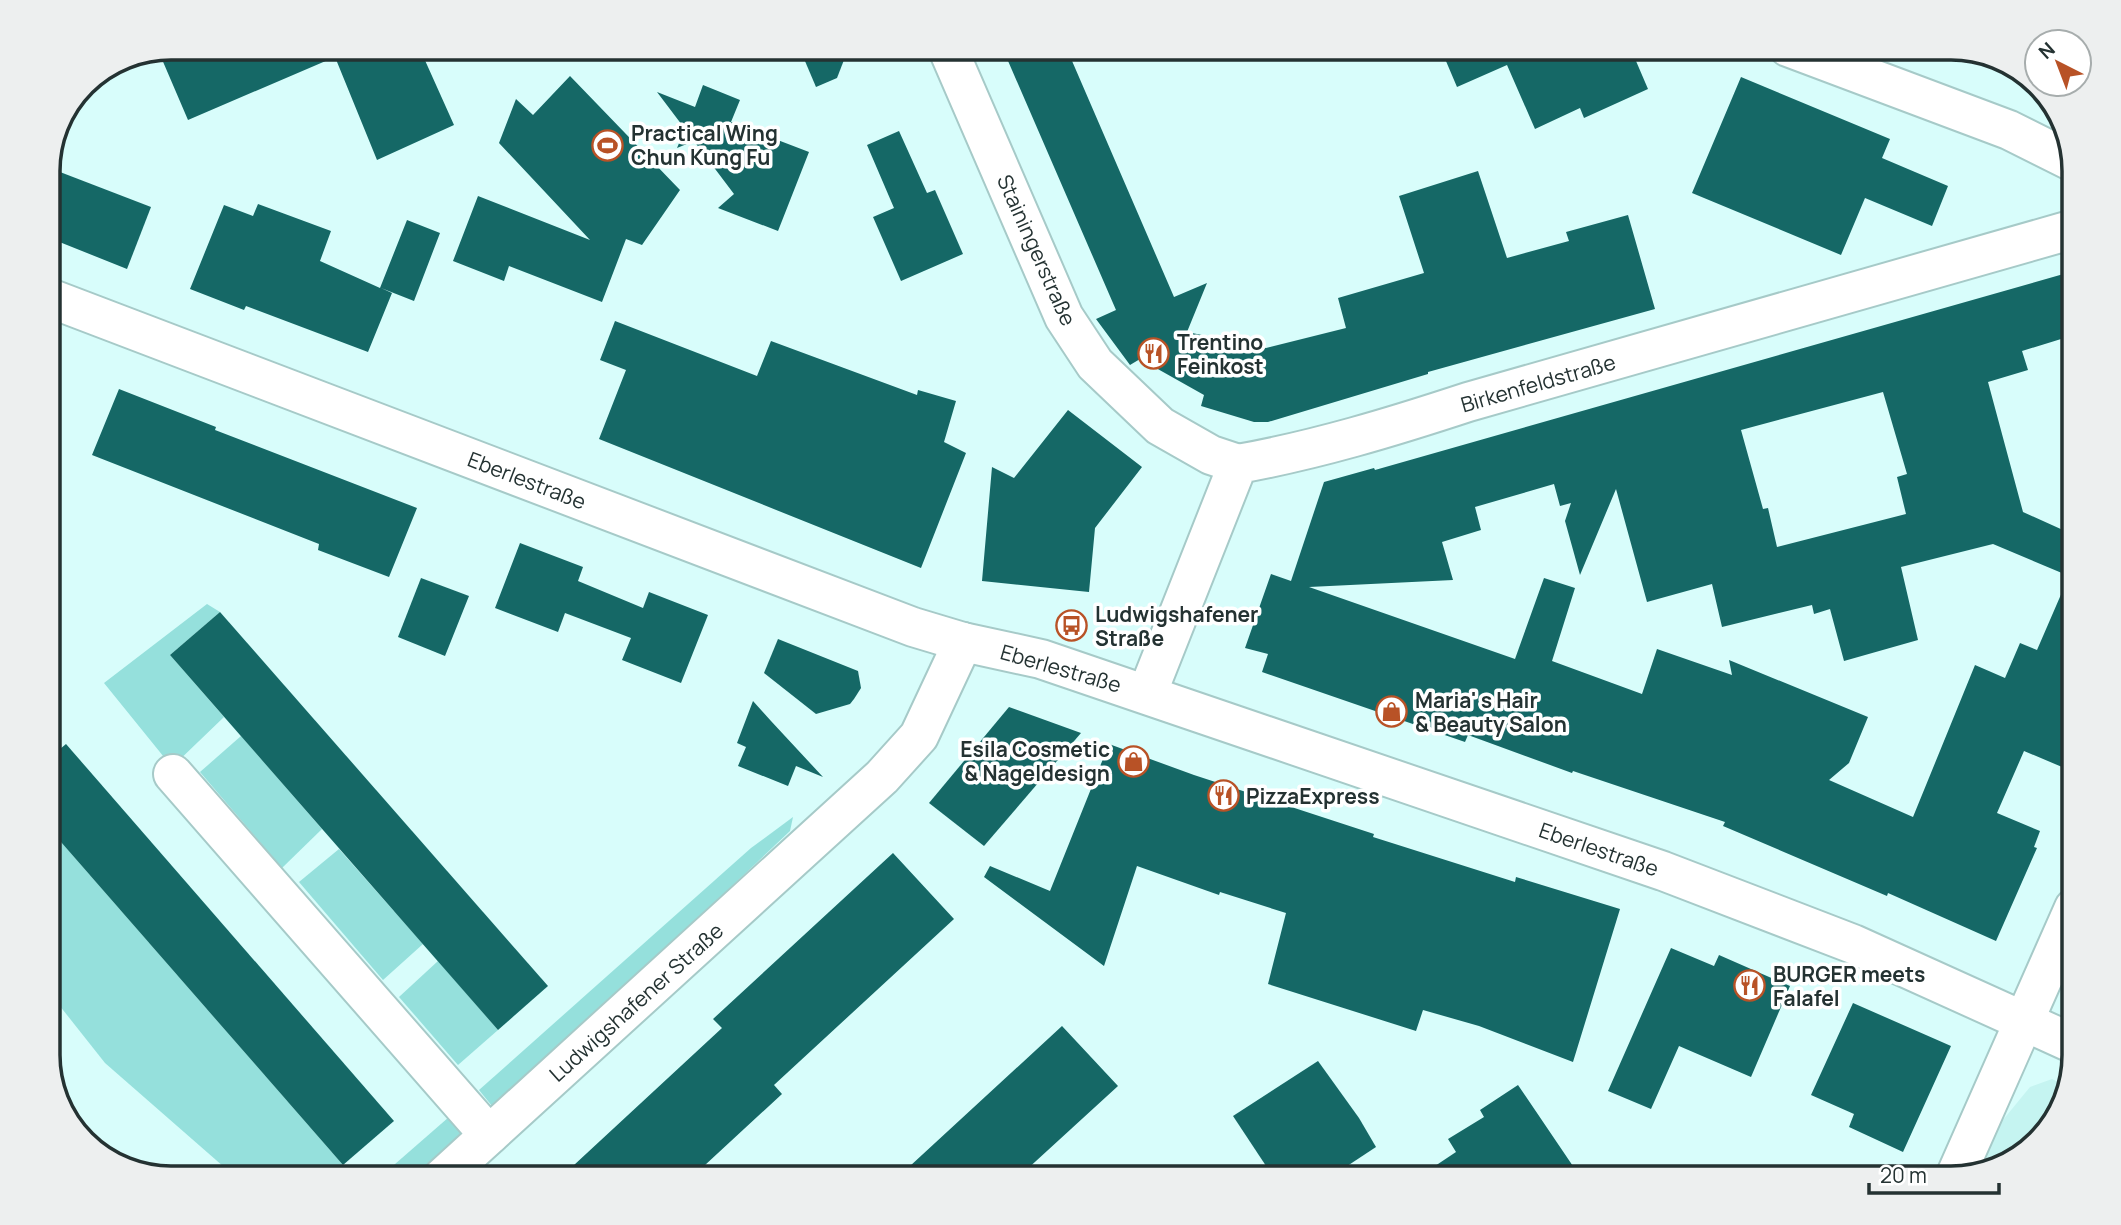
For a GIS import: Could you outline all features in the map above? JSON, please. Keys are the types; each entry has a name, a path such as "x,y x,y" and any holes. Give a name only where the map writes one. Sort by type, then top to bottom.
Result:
{"street":[{"name":"Stainingerstraße","path":"953,60 1064,317 1095,364 1160,425 1211,455 1238,464"},
{"path":"1823,60 2009,130 2060,155"},
{"name":"Birkenfeldstraße","path":"1238,464 1285,456 1379,431 1480,399 2061,233"},
{"name":"Eberlestraße","path":"60,301 913,627 963,642 1041,659 1663,871 1853,944 2062,1038"},
{"path":"1147,694 1238,464"},
{"name":"Ludwigshafener Straße","path":"455,1166 882,777 919,736 963,642"},
{"path":"173,774 489,1135"},
{"path":"1960,1165 2062,935"}],"shaded area":[{"path":"207,604 220,612 170,655 224,717 172,767 104,683"},
{"path":"241,736 322,829 282,868 200,772"},
{"path":"793,817 790,831 499,1107 492,1106 479,1090 751,848"},
{"path":"60,841 343,1165 223,1166 105,1063 60,1006"},
{"path":"339,849 423,944 383,980 299,882"},
{"path":"438,961 498,1030 458,1065 399,997"},
{"path":"2052,1079 2058,1082 2047,1110 2029,1133 2006,1151 1984,1161 1998,1126 2030,1087"},
{"path":"449,1117 464,1134 459,1144 434,1166 393,1166"}],"building":[{"path":"162,60 328,60 188,120"},
{"path":"336,60 425,60 454,125 377,160"},
{"path":"805,60 844,60 837,78 816,87"},
{"path":"1008,60 1072,60 1174,297 1207,283 1187,332 1266,348 1346,328 1338,298 1424,273 1399,196 1478,171 1507,258 1569,241 1566,232 1628,215 1655,309 1428,372 1268,422 1254,422 1201,406 1204,395 1140,359 1130,365 1096,319 1116,310"},
{"path":"1446,60 1636,60 1648,89 1584,118 1580,108 1535,129 1507,65 1457,87"},
{"path":"570,76 680,190 642,245 626,239 602,302 509,266 504,281 453,261 478,196 590,240 499,143 516,99 533,115"},
{"path":"1741,77 1890,139 1882,158 1948,186 1932,226 1865,198 1841,255 1692,193"},
{"path":"703,85 740,100 731,122 809,152 778,231 718,208 734,194 694,141 677,148 685,129 657,92 695,107"},
{"path":"899,131 927,193 935,190 963,254 901,281 873,217 894,208 867,145"},
{"path":"60,172 151,207 127,269 60,242"},
{"path":"258,204 331,231 320,261 380,288 407,220 440,233 414,301 381,288 392,293 368,352 246,306 244,310 190,289 224,205 253,216"},
{"path":"2061,275 2061,339 2022,351 2028,370 1988,382 2023,512 2061,529 2061,573 1993,544 1901,567 1918,640 1844,661 1830,609 1814,614 1812,605 1722,627 1712,584 1647,602 1616,489 1580,575 1565,521 1571,503 1560,506 1554,484 1475,507 1481,530 1442,542 1453,580 1309,587 1515,659 1544,578 1575,588 1552,661 1642,694 1657,649 1732,675 1729,660 1868,717 1849,763 1829,780 1913,817 1975,665 2005,678 2020,643 2037,650 2061,593 2062,767 2024,751 1997,813 2040,831 2034,847 2037,848 1996,941 1888,893 1887,896 1723,826 1725,822 1573,771 1572,773 1468,735 1465,742 1262,672 1268,654 1245,648 1271,574 1291,581 1324,482 1374,468 1375,470","holes":["1883,392 1907,474 1897,477 1906,514 1777,547 1768,508 1763,509 1741,430"]},
{"path":"615,321 757,376 771,341 917,395 918,390 956,401 944,442 966,453 921,568 599,439 626,370 600,360"},
{"path":"119,389 216,427 215,430 417,508 389,577 318,550 319,544 92,455"},
{"path":"1068,410 1142,467 1095,528 1089,592 982,581 992,467 1014,478"},
{"path":"520,543 583,567 578,581 643,608 649,592 708,615 681,683 622,660 631,638 565,613 558,632 495,608"},
{"path":"421,578 469,596 445,656 398,637"},
{"path":"220,612 548,986 498,1030 170,655"},
{"path":"778,639 858,671 861,688 850,704 816,714 764,673"},
{"path":"753,701 823,777 796,766 788,786 738,766 746,747 737,743"},
{"path":"1009,707 1081,733 984,846 929,803"},
{"path":"66,744 394,1121 343,1165 60,841 60,749"},
{"path":"1109,744 1374,834 1373,837 1515,882 1516,877 1620,909 1573,1062 1479,1026 1423,1010 1416,1031 1268,984 1286,913 1220,892 1219,895 1137,866 1104,966 984,877 990,866 1050,891"},
{"path":"893,853 954,919 774,1085 782,1094 704,1166 573,1166 722,1028 713,1019"},
{"path":"1671,948 1714,966 1719,955 1790,986 1751,1077 1679,1046 1651,1109 1608,1091"},
{"path":"1853,1003 1951,1046 1903,1152 1849,1127 1854,1114 1811,1095"},
{"path":"1062,1026 1118,1086 1031,1166 910,1166"},
{"path":"1318,1061 1359,1118 1376,1147 1347,1166 1266,1166 1233,1116"},
{"path":"1518,1085 1573,1166 1435,1166 1456,1152 1448,1139 1484,1117 1480,1110"}],"place":[{"name":"Practical Wing Chun Kung Fu","path":"608,145"},
{"name":"Trentino Feinkost","path":"1154,354"},
{"name":"Ludwigshafener Straße","path":"1072,626"},
{"name":"Maria' s Hair & Beauty Salon","path":"1392,712"},
{"name":"Esila Cosmetic & Nageldesign","path":"1133,761"},
{"name":"PizzaExpress","path":"1223,796"},
{"name":"BURGER meets Falafel","path":"1750,986"}]}
